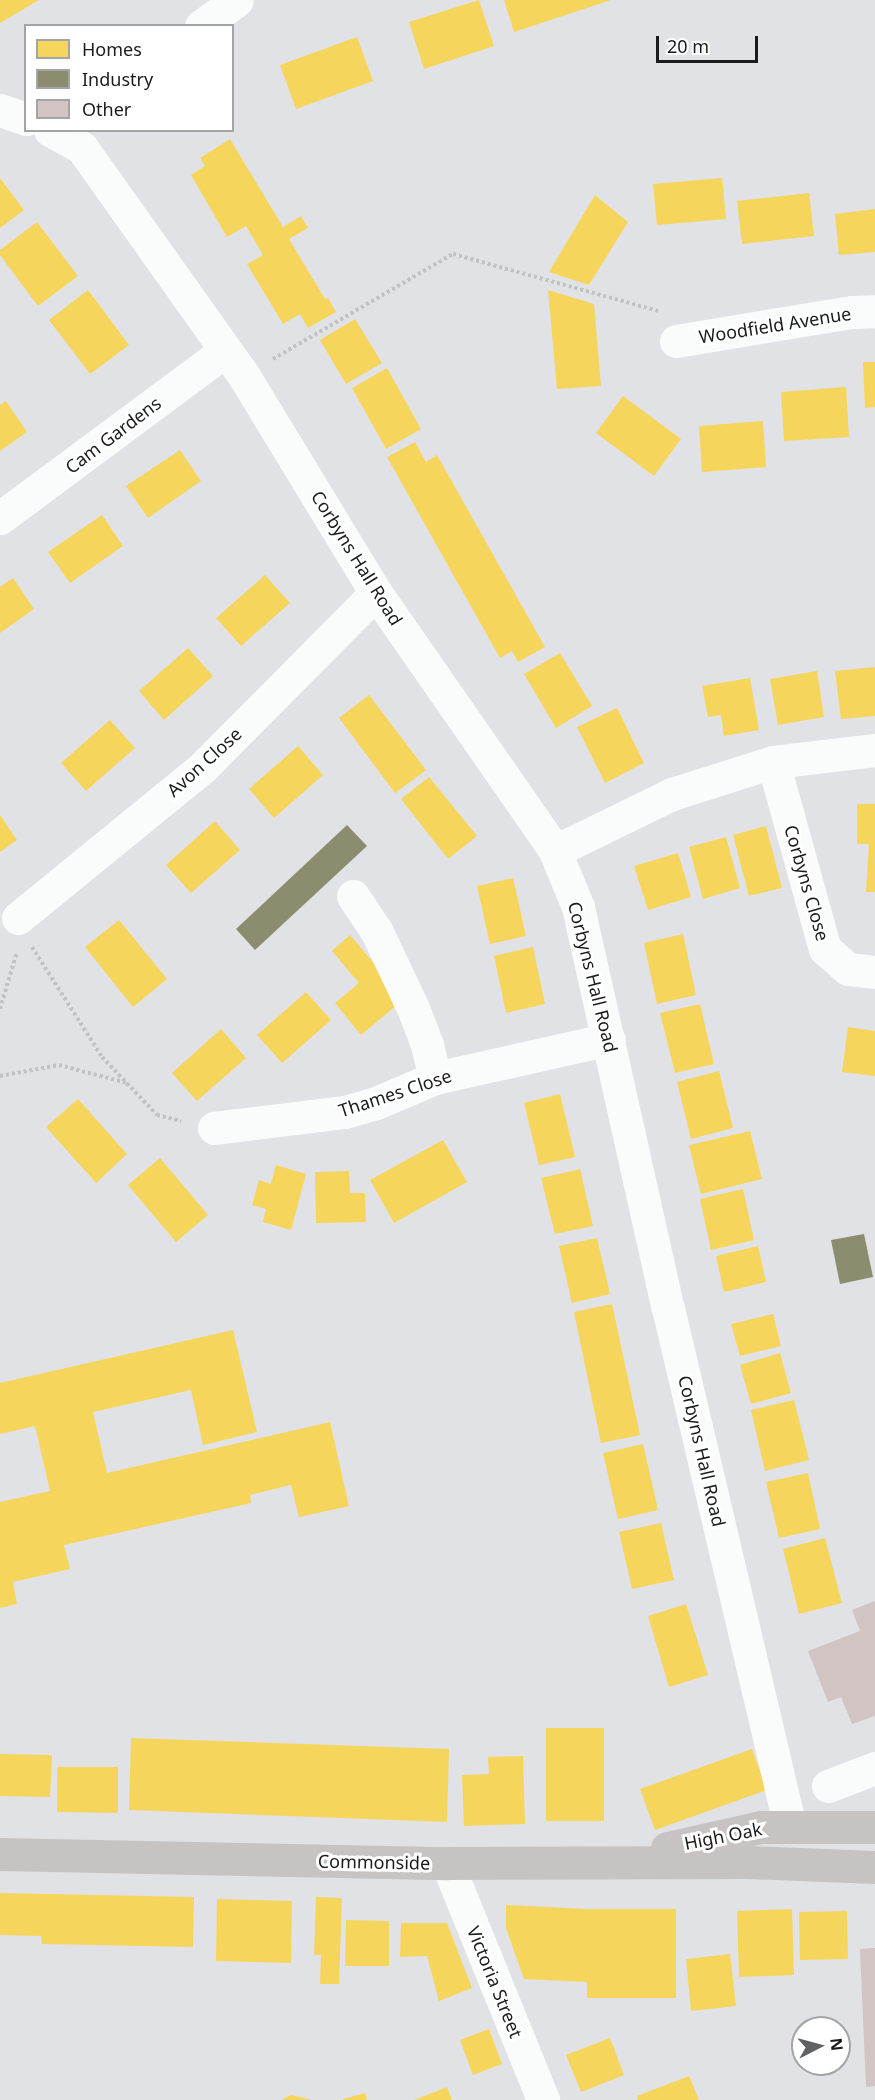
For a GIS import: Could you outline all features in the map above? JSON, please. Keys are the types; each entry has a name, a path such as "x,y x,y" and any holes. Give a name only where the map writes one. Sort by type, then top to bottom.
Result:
{"main road":[{"name":"High Oak","path":"609,1860 761,1827 875,1827"},
{"path":"790,1827 794,1864"},
{"name":"Commonside","path":"0,1854 447,1863 609,1860 747,1862"},
{"name":"High Oak","path":"747,1862 875,1867"}],"street":[{"path":"204,24 237,0"},
{"path":"0,110 24,118"},
{"name":"Corbyns Hall Road","path":"59,132 90,139 376,592 555,851 578,907 668,1308 790,1827"},
{"name":"Woodfield Avenue","path":"675,341 852,312 875,311"},
{"name":"Cam Gardens","path":"0,518 234,364"},
{"name":"Avon Close","path":"20,926 203,767 376,592"},
{"path":"555,851 672,794 773,762 875,750"},
{"name":"Corbyns Close","path":"773,762 825,949 848,969 875,972"},
{"path":"353,896 377,932 413,1008 427,1045 435,1078"},
{"name":"Thames Close","path":"214,1128 345,1112 376,1103 435,1078 609,1039"},
{"path":"828,1786 875,1768"},
{"name":"Victoria Street","path":"447,1863 543,2100"}],"path":[{"path":"234,364 453,254 666,314 675,341"},
{"path":"0,1009 20,926"},
{"path":"20,926 102,1057 127,1084 157,1115 214,1128"},
{"path":"0,1076 59,1065 127,1084"}],"building: Homes":[{"path":"0,0 39,0 0,23"},
{"path":"479,0 494,46 424,69 409,22"},
{"path":"504,0 611,0 514,32"},
{"path":"357,37 373,81 296,109 280,65"},
{"path":"230,139 283,227 301,216 308,228 289,239 325,299 328,298 336,312 308,328 300,314 283,324 247,264 263,255 246,226 227,237 191,175 205,166 200,158"},
{"path":"0,178 24,210 0,228"},
{"path":"722,178 726,219 657,225 653,184"},
{"path":"809,193 814,236 742,244 737,201"},
{"path":"595,195 628,222 589,285 549,272"},
{"path":"875,209 875,252 839,255 835,214"},
{"path":"37,222 78,276 38,306 0,255 0,250"},
{"path":"88,290 129,345 90,374 49,320"},
{"path":"548,290 594,304 601,386 557,389"},
{"path":"355,319 382,363 346,384 320,340"},
{"path":"863,362 875,362 875,407 865,408"},
{"path":"387,368 421,429 386,449 352,388"},
{"path":"846,387 849,437 784,441 781,392"},
{"path":"623,396 681,439 654,476 596,433"},
{"path":"6,401 27,432 0,451 0,405"},
{"path":"763,421 766,467 702,472 699,426"},
{"path":"415,442 426,462 437,455 545,647 518,662 512,651 500,658 387,457"},
{"path":"180,450 201,481 148,518 126,486"},
{"path":"102,515 123,546 70,583 48,552"},
{"path":"265,575 290,603 241,646 216,618"},
{"path":"13,578 34,609 0,633 0,587"},
{"path":"188,648 213,676 164,720 139,691"},
{"path":"560,653 592,706 556,728 524,674"},
{"path":"875,667 875,716 841,719 835,671"},
{"path":"817,671 824,717 778,725 770,679"},
{"path":"750,678 759,730 724,736 721,715 708,717 702,686"},
{"path":"369,695 426,770 395,793 339,718"},
{"path":"617,708 644,763 605,783 577,727"},
{"path":"110,720 135,748 86,791 61,763"},
{"path":"298,746 323,775 274,818 249,789"},
{"path":"429,777 477,836 448,859 401,799"},
{"path":"857,804 875,804 875,892 866,892 869,844 857,844"},
{"path":"0,815 17,840 0,852"},
{"path":"215,821 240,850 191,893 166,865"},
{"path":"766,826 782,888 749,896 733,835"},
{"path":"726,837 740,888 703,899 689,847"},
{"path":"678,853 691,897 648,910 634,866"},
{"path":"513,878 526,936 490,944 477,886"},
{"path":"119,920 167,979 133,1007 85,947"},
{"path":"683,934 696,995 657,1004 644,943"},
{"path":"350,935 404,999 361,1035 335,1003 359,983 332,951"},
{"path":"533,947 545,1004 506,1013 494,956"},
{"path":"306,992 331,1020 282,1063 257,1035"},
{"path":"700,1004 714,1064 675,1073 660,1013"},
{"path":"848,1027 875,1031 875,1076 842,1072"},
{"path":"221,1029 246,1058 197,1101 172,1073"},
{"path":"719,1071 733,1128 691,1139 677,1082"},
{"path":"560,1094 575,1157 539,1165 524,1103"},
{"path":"78,1099 127,1154 96,1183 46,1127"},
{"path":"750,1131 762,1179 701,1194 689,1145"},
{"path":"443,1140 467,1182 394,1223 370,1180"},
{"path":"160,1158 208,1215 176,1242 128,1185"},
{"path":"276,1165 306,1174 291,1230 263,1222 266,1209 252,1205 259,1180 271,1184"},
{"path":"580,1169 593,1226 555,1234 541,1178"},
{"path":"349,1171 350,1193 365,1193 366,1222 316,1223 315,1172"},
{"path":"743,1189 754,1240 711,1250 700,1199"},
{"path":"597,1238 610,1294 572,1303 559,1246"},
{"path":"758,1246 766,1282 724,1292 716,1256"},
{"path":"612,1304 640,1435 601,1443 574,1312"},
{"path":"773,1314 781,1346 740,1356 731,1324"},
{"path":"233,1330 257,1432 203,1445 191,1390 93,1412 107,1473 330,1422 349,1506 299,1517 291,1485 250,1495 251,1503 64,1545 70,1569 13,1582 17,1604 0,1608 0,1502 50,1491 35,1426 0,1434 0,1383"},
{"path":"780,1353 791,1393 751,1404 740,1365"},
{"path":"794,1400 809,1460 765,1471 751,1410"},
{"path":"643,1444 658,1510 618,1519 603,1453"},
{"path":"808,1473 820,1529 779,1538 766,1482"},
{"path":"661,1523 674,1580 632,1589 619,1532"},
{"path":"825,1538 842,1603 799,1614 783,1549"},
{"path":"686,1604 708,1675 669,1687 648,1616"},
{"path":"546,1728 604,1728 604,1821 546,1821"},
{"path":"131,1738 449,1749 447,1822 129,1810"},
{"path":"752,1749 767,1790 655,1830 640,1789"},
{"path":"0,1754 52,1755 50,1797 0,1796"},
{"path":"523,1756 525,1824 464,1826 462,1775 489,1774 488,1757"},
{"path":"57,1767 118,1767 118,1813 57,1812"},
{"path":"0,1893 194,1897 193,1947 42,1944 41,1936 0,1935"},
{"path":"316,1897 342,1898 339,1984 320,1984 321,1955 314,1955"},
{"path":"217,1899 292,1901 291,1963 216,1961"},
{"path":"506,1905 587,1909 676,1909 676,1998 587,1998 587,1982 524,1979 506,1928"},
{"path":"792,1909 794,1975 739,1977 737,1911"},
{"path":"847,1911 848,1959 800,1960 799,1912"},
{"path":"346,1920 389,1921 389,1966 345,1966"},
{"path":"401,1923 447,1923 472,1988 439,2001 427,1956 400,1957"},
{"path":"730,1954 736,2006 691,2011 686,1959"},
{"path":"489,2029 502,2064 473,2075 460,2040"},
{"path":"610,2038 624,2075 581,2092 566,2055"},
{"path":"689,2076 699,2100 638,2100 637,2096"},
{"path":"447,2087 452,2100 414,2100"},
{"path":"365,2093 367,2100 343,2100 343,2099"},
{"path":"291,2095 310,2099 310,2100 281,2100"}],"building: Industry":[{"path":"347,825 367,846 255,950 236,929"},
{"path":"864,1234 873,1277 840,1284 831,1240"}],"building: Other":[{"path":"875,1601 875,1716 852,1724 841,1697 828,1702 808,1651 860,1631 852,1610"},
{"path":"875,1948 875,2086 866,2087 860,1949"}]}
